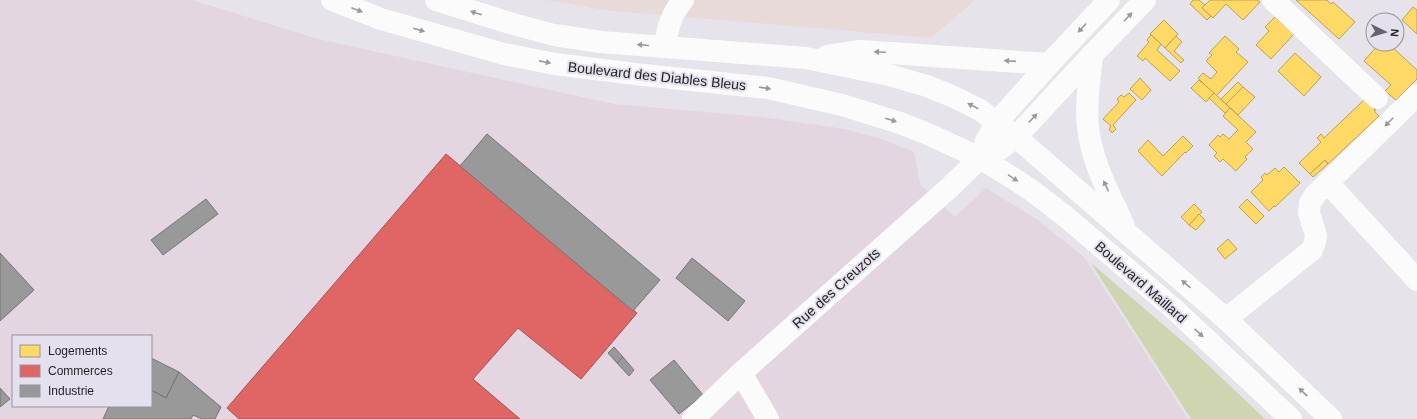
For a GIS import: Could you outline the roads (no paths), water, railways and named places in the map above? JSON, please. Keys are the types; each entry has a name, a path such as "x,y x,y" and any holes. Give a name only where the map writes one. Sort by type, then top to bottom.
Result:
{"main road":[{"name":"Boulevard des Diables Bleus","path":"332,0 381,19 504,54 562,65 768,88 842,105 921,131 980,158"},
{"name":"Boulevard des Diables Bleus","path":"436,0 554,35 601,42 806,58 889,75 926,86 954,97 980,110 1016,137"},
{"path":"665,47 669,22 676,8 683,0"},
{"path":"980,158 987,139 997,122 1109,0"},
{"path":"980,158 1000,149 1016,137 1092,54 1145,0"},
{"path":"1273,0 1377,98"},
{"path":"806,58 861,51 1049,64"},
{"name":"Boulevard Maillard","path":"1092,54 1087,112 1088,129 1092,150 1103,181 1128,234"},
{"path":"1226,319 1312,250 1316,235 1309,213 1310,203 1315,195 1417,95"},
{"name":"Boulevard Maillard","path":"1016,137 1226,319 1331,419"},
{"name":"Rue des Creuzots","path":"692,419 980,158"},
{"name":"Boulevard Maillard","path":"980,158 1031,190 1065,216 1174,309 1292,419"},
{"path":"1328,183 1417,280"},
{"path":"741,373 768,419"}]}
